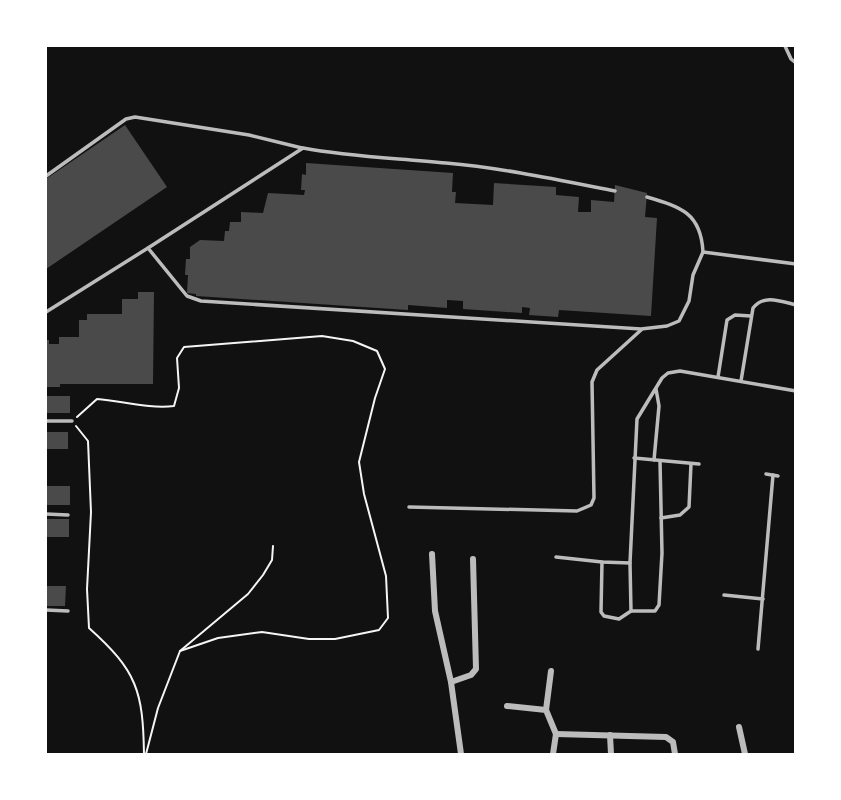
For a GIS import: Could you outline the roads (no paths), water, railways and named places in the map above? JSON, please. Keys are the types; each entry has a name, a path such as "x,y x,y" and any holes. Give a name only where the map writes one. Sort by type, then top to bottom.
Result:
{"street":[{"path":"432,554 435,611 451,682 461,754"},
{"path":"451,682 471,675 475,669 473,558"},
{"path":"551,671 546,710 556,734 553,754"},
{"path":"507,706 546,710"},
{"path":"739,727 745,754"},
{"path":"556,734 666,737 673,742 675,754"},
{"path":"610,735 611,754"}],"lane":[{"path":"785,46 796,63"},
{"path":"46,176 126,119 135,117 249,135 336,155 448,163 615,191"},
{"path":"46,312 303,148"},
{"path":"148,248 187,296 201,301 641,329 667,326 678,321 689,301 693,275 703,252 699,225 689,215 678,206 647,197"},
{"path":"703,252 796,264"},
{"path":"741,381 752,308 760,300 769,299 796,305"},
{"path":"718,377 727,320 735,315 751,316"},
{"path":"409,507 577,511 591,505 594,498 595,453 592,382 597,370 641,329"},
{"path":"631,611 630,563 637,419 662,378 668,373 680,371 796,391"},
{"path":"654,460 659,406 656,389"},
{"path":"46,421 72,421"},
{"path":"634,458 699,464"},
{"path":"602,562 601,612 604,616 619,619 631,611 655,611 659,605 660,461"},
{"path":"661,518 680,515 689,507 691,464"},
{"path":"758,649 776,476 766,474"},
{"path":"46,514 68,515"},
{"path":"556,557 630,563"},
{"path":"724,595 763,600"},
{"path":"46,610 68,611"}]}
